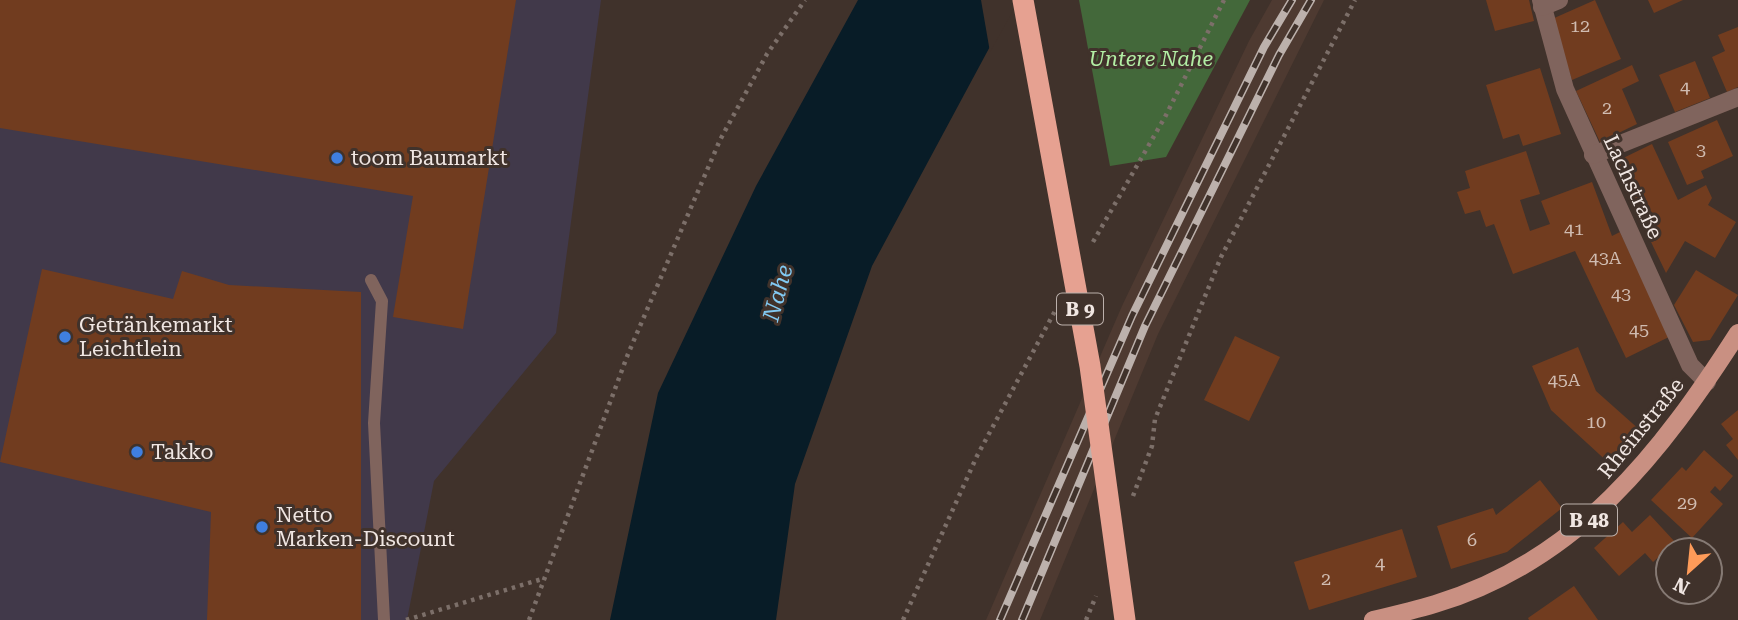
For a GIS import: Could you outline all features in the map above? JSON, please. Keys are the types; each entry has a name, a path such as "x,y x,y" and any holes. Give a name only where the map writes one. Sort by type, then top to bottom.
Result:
{"highway":[{"name":"B 9","path":"1023,0 1090,366 1125,620"}],"main road":[{"name":"Rheinstraße","path":"1373,620 1437,604 1496,580 1544,553 1590,520 1629,483 1665,441 1738,333"}],"street":[{"path":"1541,4 1559,0"},
{"name":"Lachstraße","path":"1541,4 1564,89 1690,365 1707,382"},
{"path":"1593,155 1738,97"}],"lane":[{"path":"371,280 382,301 374,423 384,620"}],"path":[{"path":"529,620 628,355 720,140 767,54 805,0"},
{"path":"1128,508 1152,446 1155,419 1221,257 1355,0"},
{"path":"406,620 543,579"},
{"path":"1086,620 1100,583"}],"shaded area":[{"path":"0,0 601,0 556,333 434,481 407,620 0,620"},
{"path":"1272,0 1324,0 1158,334 1040,620 986,620 1122,306 1249,41"}],"green space":[{"name":"Untere Nahe","path":"1079,0 1250,0 1166,157 1110,166"}],"water":[{"name":"Nahe","path":"858,0 1015,0 872,266 795,484 776,620 610,620 658,393 756,186"}],"pier":[{"path":"981,0 1019,0 990,52"}],"building":[{"name":"toom Baumarkt","path":"0,0 516,0 463,329 393,317 413,196 0,128"},
{"path":"1486,0 1529,0 1534,21 1495,31"},
{"path":"1595,0 1621,59 1572,80 1552,19"},
{"path":"1648,0 1683,0 1654,13"},
{"path":"1738,27 1738,87 1727,92 1712,57 1725,51 1718,35"},
{"path":"1695,61 1710,98 1675,112 1659,75"},
{"path":"1632,65 1639,81 1622,89 1637,124 1600,142 1576,91"},
{"path":"1540,68 1561,134 1523,146 1519,134 1503,139 1486,85"},
{"path":"1717,120 1733,156 1701,171 1704,178 1687,185 1668,142"},
{"path":"1652,144 1678,200 1706,185 1712,198 1708,205 1736,222 1715,258 1685,241 1666,273 1613,163"},
{"path":"1526,151 1540,194 1520,200 1530,231 1550,224 1541,201 1592,182 1612,236 1620,232 1669,337 1626,358 1575,251 1513,274 1494,224 1486,227 1480,210 1465,214 1457,192 1470,188 1465,171"},
{"path":"42,269 173,299 182,271 229,285 361,292 361,620 207,620 211,512 0,462"},
{"path":"1696,270 1738,295 1710,340 1693,342 1674,305"},
{"path":"1235,336 1280,357 1249,421 1204,400"},
{"path":"1578,347 1596,391 1641,431 1611,465 1551,410 1532,366"},
{"path":"1738,410 1738,460 1726,445 1733,439 1721,424"},
{"path":"1704,450 1733,476 1720,491 1715,486 1710,492 1723,504 1694,536 1690,536 1651,500 1682,467 1686,471"},
{"path":"1540,480 1562,508 1507,552 1451,569 1437,526 1493,508 1496,515"},
{"path":"1650,515 1669,536 1654,536 1653,562 1645,553 1619,576 1594,548 1623,522 1632,532"},
{"path":"1402,529 1417,577 1309,610 1294,562"},
{"path":"1574,586 1598,620 1529,620 1528,618"}],"railway":[{"path":"1000,620 1132,316 1264,47 1292,0"},
{"path":"1022,620 1145,326 1279,55 1311,0"}],"place":[{"name":"toom Baumarkt","path":"337,158"},
{"name":"Getränkemarkt Leichtlein","path":"65,337"},
{"name":"Takko","path":"137,452"},
{"name":"Netto Marken-Discount","path":"262,527"}]}
